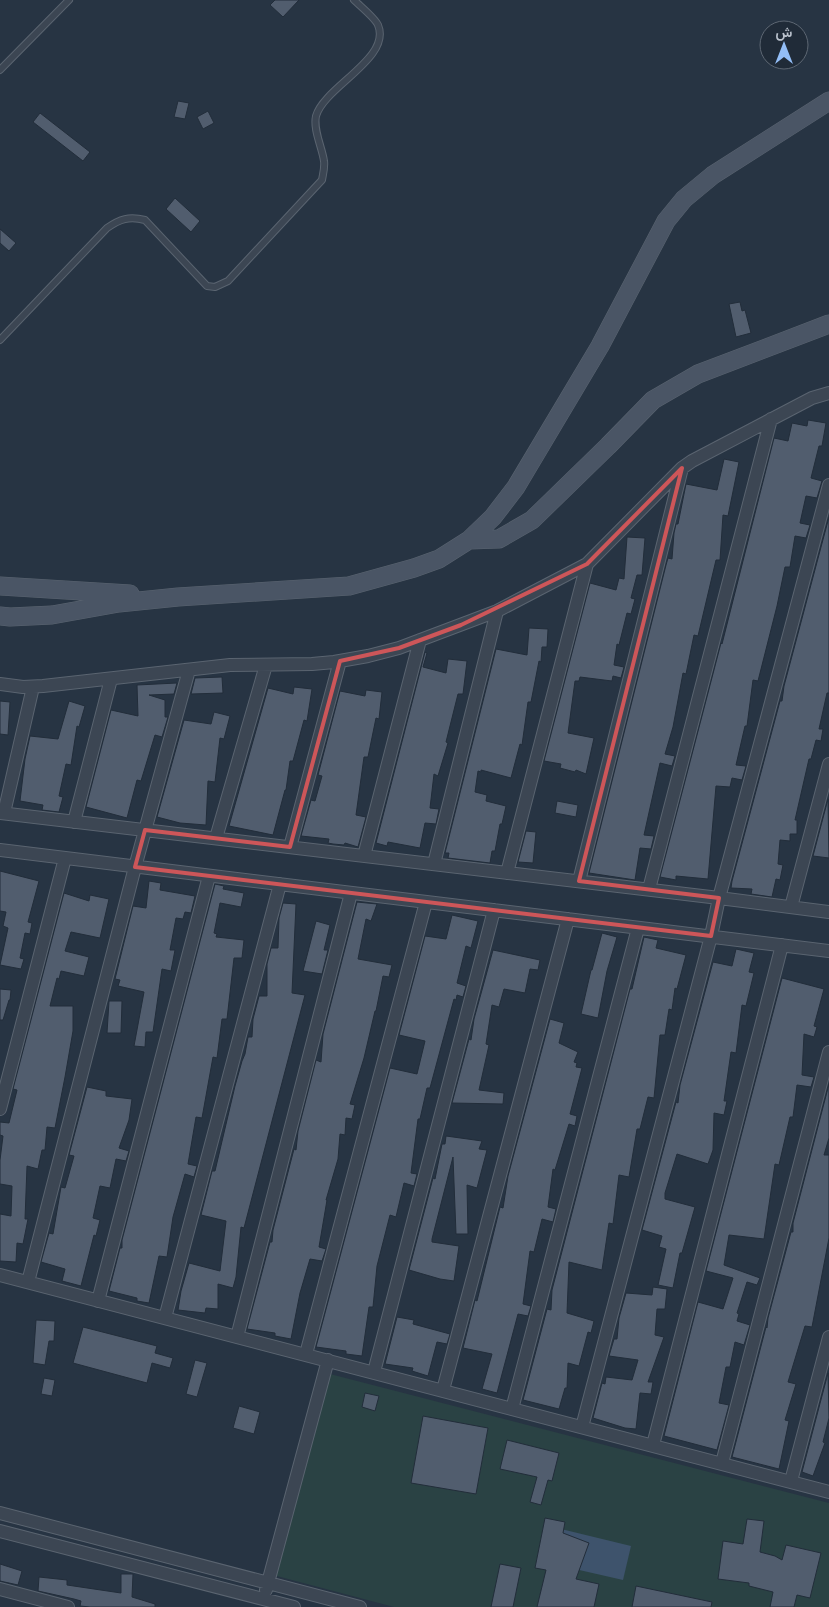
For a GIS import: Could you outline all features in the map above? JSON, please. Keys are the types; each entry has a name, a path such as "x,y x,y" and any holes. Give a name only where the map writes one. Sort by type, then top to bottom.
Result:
{"main road":[{"path":"0,616 52,615 119,603 178,597 349,586 439,559 469,540 493,517 516,487 600,346 666,221 684,199 713,175 829,101"},
{"path":"469,540 499,539 532,520 653,400 698,374 829,324"},
{"path":"0,586 178,597"}],"street":[{"path":"0,684 34,687 230,665 312,664 368,656 420,640 498,611 587,564 682,468 705,453 812,398 829,393"},
{"path":"649,889 771,419"},
{"path":"579,881 682,468"},
{"path":"582,1427 711,936 719,898 829,485"},
{"path":"507,873 587,564"},
{"path":"434,864 498,611"},
{"path":"364,856 420,640"},
{"path":"290,847 340,661"},
{"path":"216,838 266,665"},
{"path":"28,1282 145,830 190,670"},
{"path":"74,822 111,679"},
{"path":"34,687 2,813 829,912"},
{"path":"791,907 829,764"},
{"path":"0,850 829,951"},
{"path":"0,1108 65,858"},
{"path":"98,1301 209,876"},
{"path":"166,1318 280,884"},
{"path":"237,1337 351,893"},
{"path":"306,1354 426,902"},
{"path":"374,1372 494,910"},
{"path":"443,1390 568,919"},
{"path":"512,1409 638,928"},
{"path":"653,1445 782,945"},
{"path":"722,1463 829,1052"},
{"path":"0,1275 829,1492"},
{"path":"791,1481 829,1337"},
{"path":"263,1603 328,1360"},
{"path":"0,1513 360,1607"},
{"path":"0,1531 176,1576 263,1603 294,1607"},
{"path":"176,1576 181,1560"},
{"path":"0,1589 68,1607"}],"lane":[{"path":"0,70 69,0"},
{"path":"0,340 107,228 119,220 134,218 145,220 206,286 215,287 228,281 322,180 324,163 316,115 325,102 375,51 380,36 378,24 354,0"}],"highlighted area":[{"path":"682,468 579,881 719,898 711,936 135,867 145,830 290,847 340,661 399,648 461,625 587,564"}],"green space":[{"path":"330,1374 829,1503 829,1607 394,1607 273,1575"}],"water":[{"path":"561,1529 631,1546 623,1580 553,1564"}],"building":[{"path":"275,0 299,0 283,17 270,5"},
{"path":"178,101 189,103 185,119 174,117"},
{"path":"208,111 214,123 203,129 197,117"},
{"path":"40,113 90,152 83,161 33,122"},
{"path":"175,198 200,221 191,232 166,209"},
{"path":"0,229 16,243 9,251 0,243"},
{"path":"740,302 742,311 745,310 751,333 736,337 729,304"},
{"path":"808,420 826,423 822,446 819,446 811,478 822,481 817,498 806,496 800,523 810,525 806,538 795,536 790,567 785,567 758,681 753,680 747,726 745,726 736,765 746,766 742,780 732,778 730,787 716,786 708,879 676,876 676,880 660,877 774,438 788,441 792,423 807,426"},
{"path":"724,459 739,462 728,516 723,515 720,560 716,560 698,636 694,635 686,674 683,673 673,727 665,754 675,756 672,766 660,763 644,835 654,836 651,849 640,848 635,880 589,873 666,565 668,558 672,559 674,533 676,524 678,524 686,484 717,490"},
{"path":"829,517 829,693 827,693 819,729 823,729 821,741 816,740 811,759 809,759 795,820 797,820 797,834 790,834 790,841 780,840 778,864 783,865 780,880 776,879 772,897 751,894 752,889 731,888 732,881 780,701 782,701 784,686"},
{"path":"627,537 645,538 642,575 637,575 631,598 635,599 631,614 627,613 619,645 617,644 614,665 624,667 621,678 613,676 612,681 580,677 579,681 575,681 568,733 594,738 586,774 576,770 575,772 560,768 561,764 544,761 590,583 616,590 619,578 624,579"},
{"path":"529,628 548,629 547,647 542,647 541,662 539,661 531,702 528,702 522,745 520,744 511,778 481,770 481,772 478,771 475,792 487,795 486,801 506,806 502,824 500,824 495,851 492,851 490,863 448,858 449,853 445,853 496,649 527,655"},
{"path":"425,652 427,653 423,667 446,673 448,659 467,661 463,694 458,694 446,742 448,743 438,776 434,774 430,808 439,809 436,824 425,823 420,848 388,842 387,846 376,843"},
{"path":"222,677 223,693 191,694 195,678"},
{"path":"177,683 174,694 149,695 165,700 165,717 168,717 162,737 155,735 141,781 137,780 127,818 86,807 111,710 138,716 137,685"},
{"path":"294,687 312,689 307,721 304,720 293,761 290,761 286,790 273,835 229,826 268,688 293,694"},
{"path":"366,690 382,692 379,719 376,718 368,757 364,757 356,815 366,817 358,847 345,843 344,845 328,843 329,839 301,836 311,800 315,801 322,776 318,775 340,691 365,696"},
{"path":"0,701 10,702 8,735 0,734"},
{"path":"69,701 85,706 79,727 77,726 71,765 66,764 59,796 63,797 59,812 42,810 43,805 20,801 30,736 58,739"},
{"path":"214,712 230,716 224,739 220,738 215,782 208,781 206,825 180,823 157,817 184,720 211,724"},
{"path":"828,799 829,858 813,856"},
{"path":"557,801 578,805 576,817 555,813"},
{"path":"526,831 536,832 533,863 518,862"},
{"path":"0,871 39,881 28,922 32,923 30,934 25,933 20,958 24,959 21,969 0,965 8,928 3,926 6,912 0,911"},
{"path":"149,881 161,883 160,890 195,896 191,913 185,912 183,919 176,918 170,950 175,950 171,971 162,969 153,1032 146,1032 145,1047 134,1046 144,992 118,986 120,980 115,979 133,906 146,908"},
{"path":"215,884 224,886 223,889 244,893 241,907 220,903 214,933 217,934 216,937 244,940 242,958 234,958 227,1019 222,1019 217,1058 213,1057 202,1118 196,1117 188,1164 197,1166 194,1177 185,1174 173,1217 167,1257 159,1256 149,1303 137,1301 137,1298 109,1291 120,1248 122,1248 122,1240"},
{"path":"64,893 89,901 90,895 109,899 100,938 71,932 65,951 89,957 84,976 61,971 59,979 57,978 50,1006 73,1006 73,1031 55,1128 47,1127 45,1150 42,1150 38,1169 27,1166 25,1219 28,1219 23,1244 17,1243 16,1262 0,1261 0,1214 11,1216 12,1186 0,1184 3,1136 0,1135 0,1122 9,1123 17,1090 13,1089"},
{"path":"357,902 377,904 371,921 366,919 358,959 392,965 389,977 383,976 364,1058 350,1104 355,1105 352,1119 346,1118 345,1135 340,1134 338,1159 326,1200 319,1247 326,1249 322,1261 310,1259 300,1293 291,1339 275,1336 275,1333 247,1329 270,1242 272,1242 273,1230 294,1149 296,1150 298,1131 316,1060 321,1062 323,1034"},
{"path":"283,903 296,904 292,993 305,995 244,1228 241,1227 236,1277 233,1288 218,1284 218,1309 206,1308 205,1313 178,1310 189,1263 220,1271 226,1221 201,1215 212,1171 215,1171 248,1037 252,1037 253,1019 259,996 267,996 267,964 271,948 278,948 279,918"},
{"path":"452,915 478,921 471,948 466,946 457,983 466,986 463,997 457,995 456,1000 454,999 430,1088 427,1088 420,1119 418,1119 411,1173 417,1174 414,1186 404,1183 396,1217 390,1215 377,1266 373,1307 369,1307 362,1356 346,1354 346,1351 316,1347 390,1068 417,1074 425,1041 399,1035 425,936 446,939"},
{"path":"316,921 330,925 324,950 328,950 322,974 303,971"},
{"path":"602,933 617,937 607,971 598,1018 581,1014"},
{"path":"644,937 658,940 656,948 686,955 677,989 675,988 672,1010 669,1009 665,1035 660,1035 654,1098 648,1097 640,1129 637,1129 629,1177 619,1175 613,1224 609,1223 602,1270 569,1262 567,1313 594,1321 591,1333 588,1332 579,1366 568,1363 567,1388 565,1388 559,1409 523,1400 547,1309 551,1310 552,1290 630,989 632,989"},
{"path":"736,949 754,953 749,972 754,973 746,1006 742,1005 736,1053 731,1052 724,1101 727,1101 724,1115 714,1113 713,1150 708,1164 677,1154 665,1193 665,1199 695,1207 682,1253 680,1253 673,1288 658,1285 666,1249 659,1247 662,1236 642,1230 676,1102 678,1103 680,1085 713,962 732,966"},
{"path":"493,950 540,960 538,970 530,969 525,993 504,989 499,1007 492,1005 486,1044 489,1045 479,1090 504,1093 503,1104 452,1103 469,1039 471,1040 474,1019"},
{"path":"782,978 824,989 814,1026 817,1027 814,1037 804,1034 802,1075 814,1077 811,1087 797,1085 793,1117 790,1117 779,1165 775,1164 764,1239 729,1235 724,1265 760,1278 757,1285 747,1282 737,1313 739,1314 737,1321 750,1325 744,1345 735,1342 730,1367 726,1367 719,1403 729,1405 717,1450 664,1436 698,1302 723,1309 733,1278 706,1271"},
{"path":"0,989 11,990 10,1000 3,1020 0,1020"},
{"path":"109,1001 122,1001 121,1033 107,1033"},
{"path":"550,1019 564,1023 559,1043 578,1052 574,1062 577,1063 576,1067 582,1068 570,1114 577,1116 575,1126 569,1124 555,1170 553,1169 548,1207 556,1209 553,1222 542,1219 534,1252 530,1251 523,1304 531,1306 528,1316 518,1314 497,1393 482,1389 492,1354 463,1348 475,1300 477,1301 500,1207 503,1208 508,1176"},
{"path":"829,1084 829,1138 824,1155 829,1155 829,1238 812,1327 805,1326 788,1382 796,1384 785,1420 789,1421 779,1469 732,1457 791,1232 793,1232 793,1223"},
{"path":"87,1087 106,1091 106,1096 132,1099 129,1120 119,1148 129,1151 126,1161 116,1159 110,1188 100,1186 93,1218 100,1220 96,1236 94,1235 81,1286 62,1281 65,1269 41,1262 49,1233 53,1234 61,1187 65,1188 74,1156 69,1155"},
{"path":"446,1136 482,1141 479,1149 487,1150 477,1188 467,1185 468,1234 456,1234 453,1157 432,1239 432,1242 459,1246 454,1281 409,1270 433,1178 435,1179 442,1144 445,1144"},
{"path":"653,1287 667,1289 665,1309 657,1309 655,1335 664,1337 648,1382 653,1382 651,1394 640,1393 636,1429 625,1428 593,1418 602,1383 605,1384 606,1377 632,1380 638,1360 609,1356 614,1339 617,1339 619,1318 626,1293 652,1295"},
{"path":"397,1317 414,1320 413,1324 450,1334 447,1344 437,1342 428,1376 412,1371 413,1368 385,1364"},
{"path":"36,1320 55,1321 54,1341 49,1341 45,1365 33,1363"},
{"path":"83,1327 157,1346 155,1353 173,1358 170,1368 152,1363 147,1383 73,1363"},
{"path":"195,1360 207,1363 197,1397 186,1394"},
{"path":"828,1373 829,1418 823,1442 825,1443 813,1476 802,1472"},
{"path":"44,1378 55,1380 52,1396 41,1394"},
{"path":"365,1393 379,1396 375,1411 362,1407"},
{"path":"239,1406 260,1412 254,1434 233,1428"},
{"path":"423,1416 488,1428 476,1494 411,1483"},
{"path":"507,1440 559,1453 552,1481 548,1480 541,1505 530,1502 537,1477 500,1469"},
{"path":"545,1518 565,1522 563,1533 589,1543 576,1579 599,1584 594,1607 537,1607 546,1570 535,1568"},
{"path":"747,1519 764,1521 760,1552 782,1560 786,1545 821,1553 810,1598 797,1595 794,1607 770,1607 773,1592 749,1586 749,1583 718,1579 723,1541 743,1544"},
{"path":"0,1564 22,1571 18,1585 0,1581"},
{"path":"500,1564 521,1568 513,1607 491,1607"},
{"path":"121,1574 133,1574 132,1597 155,1604 155,1607 80,1606 81,1601 38,1591 39,1577 67,1580 67,1585 121,1593"},
{"path":"636,1586 712,1602 711,1607 632,1607"}]}
